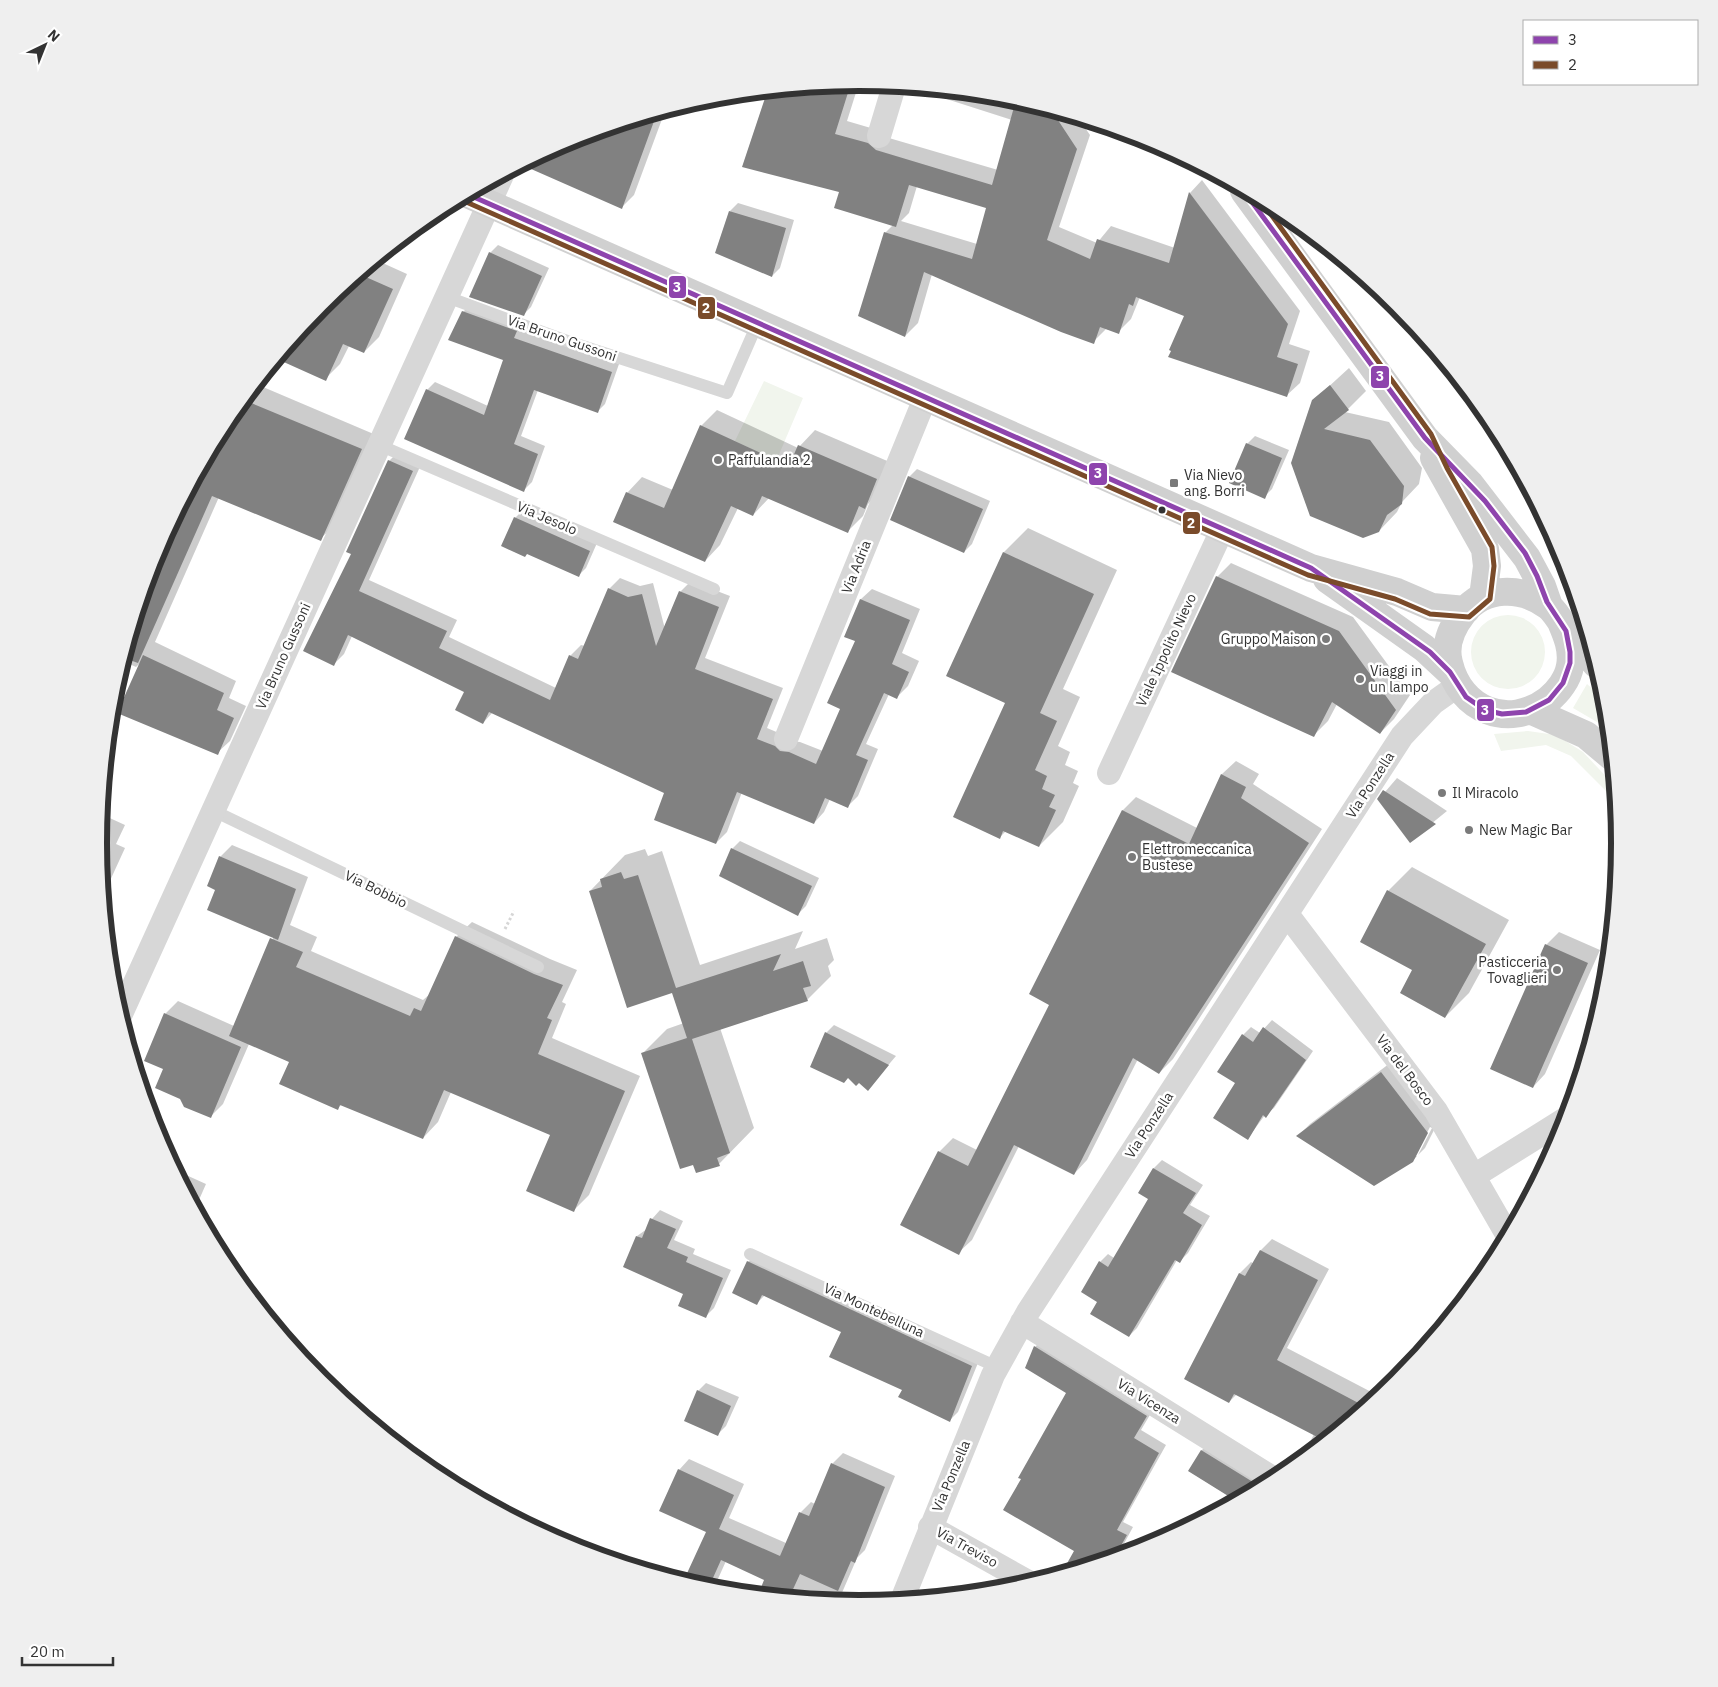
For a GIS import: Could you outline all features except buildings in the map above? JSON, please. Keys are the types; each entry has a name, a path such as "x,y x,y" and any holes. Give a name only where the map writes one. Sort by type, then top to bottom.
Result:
{"main road":[{"path":"478,199 1311,568 1397,592 1432,607 1474,603 1499,591 1517,592 1555,614 1587,653"},
{"path":"1253,203 1425,438 1470,484 1494,513 1535,571 1570,648 1568,674 1552,697 1532,711 1509,715 1483,709 1464,695 1454,680 1424,648 1311,568"},
{"path":"1425,438 1440,471 1485,549 1487,566 1474,603 1449,637 1448,658 1454,680"},
{"path":"1532,711 1586,735 1606,752"}],"street":[{"path":"879,136 892,92"},
{"name":"Via Bruno Gussoni","path":"125,1006 446,297 478,199 487,190"},
{"name":"Via Adria","path":"786,739 926,396"},
{"name":"Viale Ippolito Nievo","path":"1109,773 1223,528"},
{"name":"Via Ponzella","path":"904,1594 930,1527 998,1367 1022,1322 1407,730 1454,680"},
{"name":"Via del Bosco","path":"1287,914 1432,1106 1504,1229"},
{"path":"1474,1176 1556,1125"},
{"name":"Via Vicenza","path":"1022,1322 1268,1475"},
{"name":"Via Treviso","path":"930,1527 1020,1578"}],"lane":[{"name":"Via Bruno Gussoni","path":"446,297 567,341 727,393 758,322"},
{"name":"Via Jesolo","path":"379,445 714,589"},
{"name":"Via Bobbio","path":"214,811 538,967"},
{"name":"Via Montebelluna","path":"750,1254 998,1367"}],"shaded area":[{"path":"764,381 803,398 766,485 756,451 735,441"},
{"path":"1501,615 1515,615 1529,621 1539,631 1545,645 1545,659 1539,673 1529,683 1515,689 1501,689 1487,683 1477,673 1471,659 1471,645 1477,631 1487,621"},
{"path":"1587,684 1596,692 1602,725 1573,708"},
{"path":"1528,731 1556,735 1583,752 1608,779 1610,795 1571,756 1546,745 1501,751 1494,734"}],"transit line":[{"name":"3","path":"474,197 1311,568 1430,652 1450,672 1466,697 1485,710 1502,714 1526,712 1549,700 1563,683 1570,663 1570,652 1566,631 1547,602 1537,576 1525,553 1485,501 1425,438 1253,203"},
{"name":"2","path":"467,202 1308,575 1395,599 1430,614 1469,617 1490,599 1494,566 1492,547 1447,468 1431,434 1271,214"}],"place":[{"name":"Paffulandia 2","path":"718,460"},
{"name":"Via Nievo ang. Borri","path":"1174,483"},
{"name":"Gruppo Maison","path":"1326,639"},
{"name":"Viaggi in un lampo","path":"1360,679"},
{"name":"Il Miracolo","path":"1442,793"},
{"name":"New Magic Bar","path":"1469,830"},
{"name":"Elettromeccanica Bustese","path":"1132,857"},
{"name":"Pasticceria Tovaglieri","path":"1557,970"}]}
